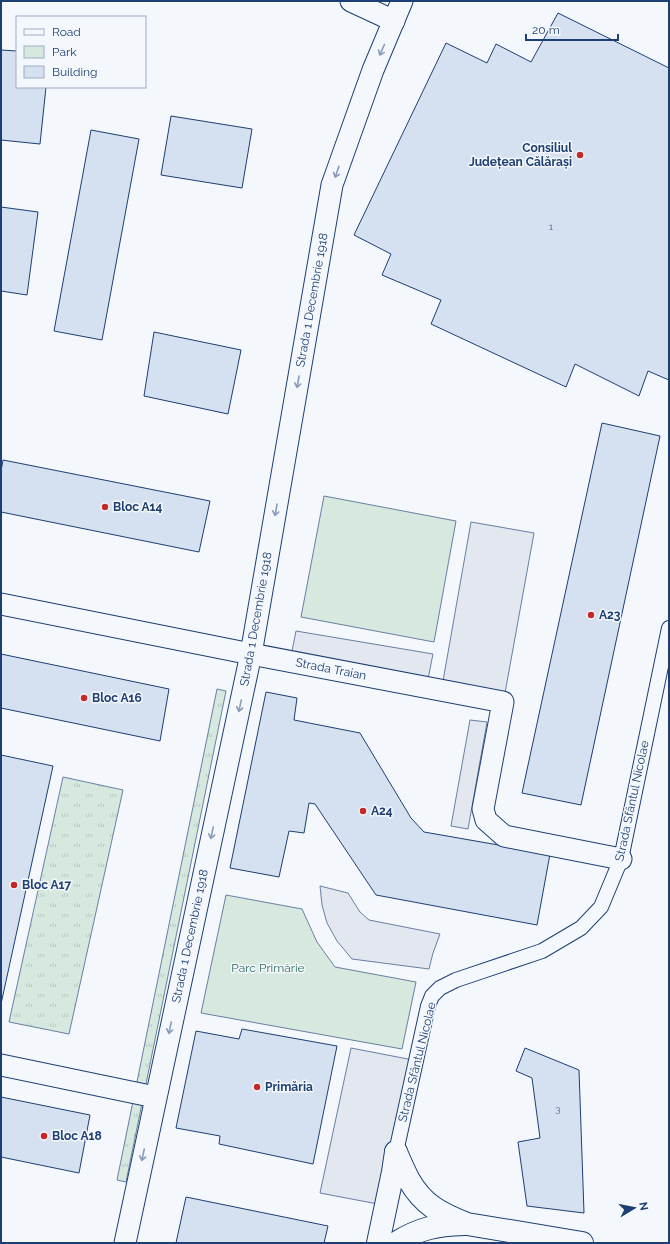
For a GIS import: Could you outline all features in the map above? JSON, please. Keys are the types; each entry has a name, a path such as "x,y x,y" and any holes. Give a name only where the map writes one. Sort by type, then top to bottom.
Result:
{"street":[{"path":"350,1 394,21"},
{"name":"Strada 1 Decembrie 1918","path":"125,1243 155,1097 251,654 332,185 373,70 402,1"},
{"name":"Strada Traian","path":"1,604 503,702 483,809 486,820 504,836 621,859"},
{"path":"1,1065 155,1097"},
{"path":"396,1152 408,1180 424,1201 434,1209 467,1224"},
{"name":"Strada Sfântul Nicolae","path":"378,1243 396,1152"},
{"path":"396,1243 421,1229 433,1226 467,1224 582,1243"}],"lane":[{"name":"Strada Sfântul Nicolae","path":"396,1152 428,1006 432,996 440,988 456,980 542,951 581,928 601,907 621,859 669,628"}],"green space":[{"path":"324,496 456,521 434,642 301,617"},
{"path":"217,689 226,691 126,1182 117,1180"},
{"path":"63,777 123,790 69,1034 9,1022"},
{"name":"Parc Primărie","path":"226,895 302,909 317,942 335,967 416,982 402,1049 201,1013"}],"shaded area":[{"path":"471,522 534,533 505,693 443,681"},
{"path":"296,631 433,654 428,679 291,656"},
{"path":"470,720 487,722 468,829 451,826"},
{"path":"320,886 348,893 360,912 369,920 440,934 429,969 352,959 337,941 327,923 322,905"},
{"path":"351,1048 413,1060 383,1205 320,1193"}],"building":[{"path":"558,13 669,68 669,380 648,371 639,396 575,364 566,387 431,324 441,300 382,275 391,254 354,235 446,43 487,63 496,44 531,62"},
{"path":"1,50 16,51 16,88 46,88 40,144 1,140"},
{"path":"171,116 252,129 242,188 161,175"},
{"path":"91,130 139,139 102,340 54,331"},
{"path":"1,207 38,212 27,295 1,291"},
{"path":"154,332 241,350 228,414 144,396"},
{"name":"A23","path":"602,423 660,436 581,805 522,793"},
{"name":"Bloc A14","path":"3,460 210,501 199,552 1,512 1,471"},
{"name":"Bloc A16","path":"1,654 169,689 160,741 1,708"},
{"name":"A24","path":"266,692 297,698 294,720 360,733 411,818 424,832 550,854 537,925 376,895 315,804 309,803 304,833 289,831 279,877 230,868"},
{"name":"Bloc A17","path":"1,755 53,766 1,1004"},
{"name":"Primăria","path":"242,1029 337,1046 313,1164 219,1144 220,1136 176,1128 196,1031 239,1039"},
{"path":"525,1048 579,1070 584,1213 527,1206 518,1142 540,1138 532,1078 516,1071"},
{"name":"Bloc A18","path":"1,1097 90,1115 79,1173 1,1157"},
{"path":"186,1197 328,1226 324,1243 176,1243"}],"place":[{"name":"Consiliul Județean Călărași","path":"580,155"},
{"name":"Bloc A14","path":"105,507"},
{"name":"A23","path":"591,615"},
{"name":"Bloc A16","path":"84,698"},
{"name":"A24","path":"363,811"},
{"name":"Bloc A17","path":"14,885"},
{"name":"Primăria","path":"257,1087"},
{"name":"Bloc A18","path":"44,1136"}]}
